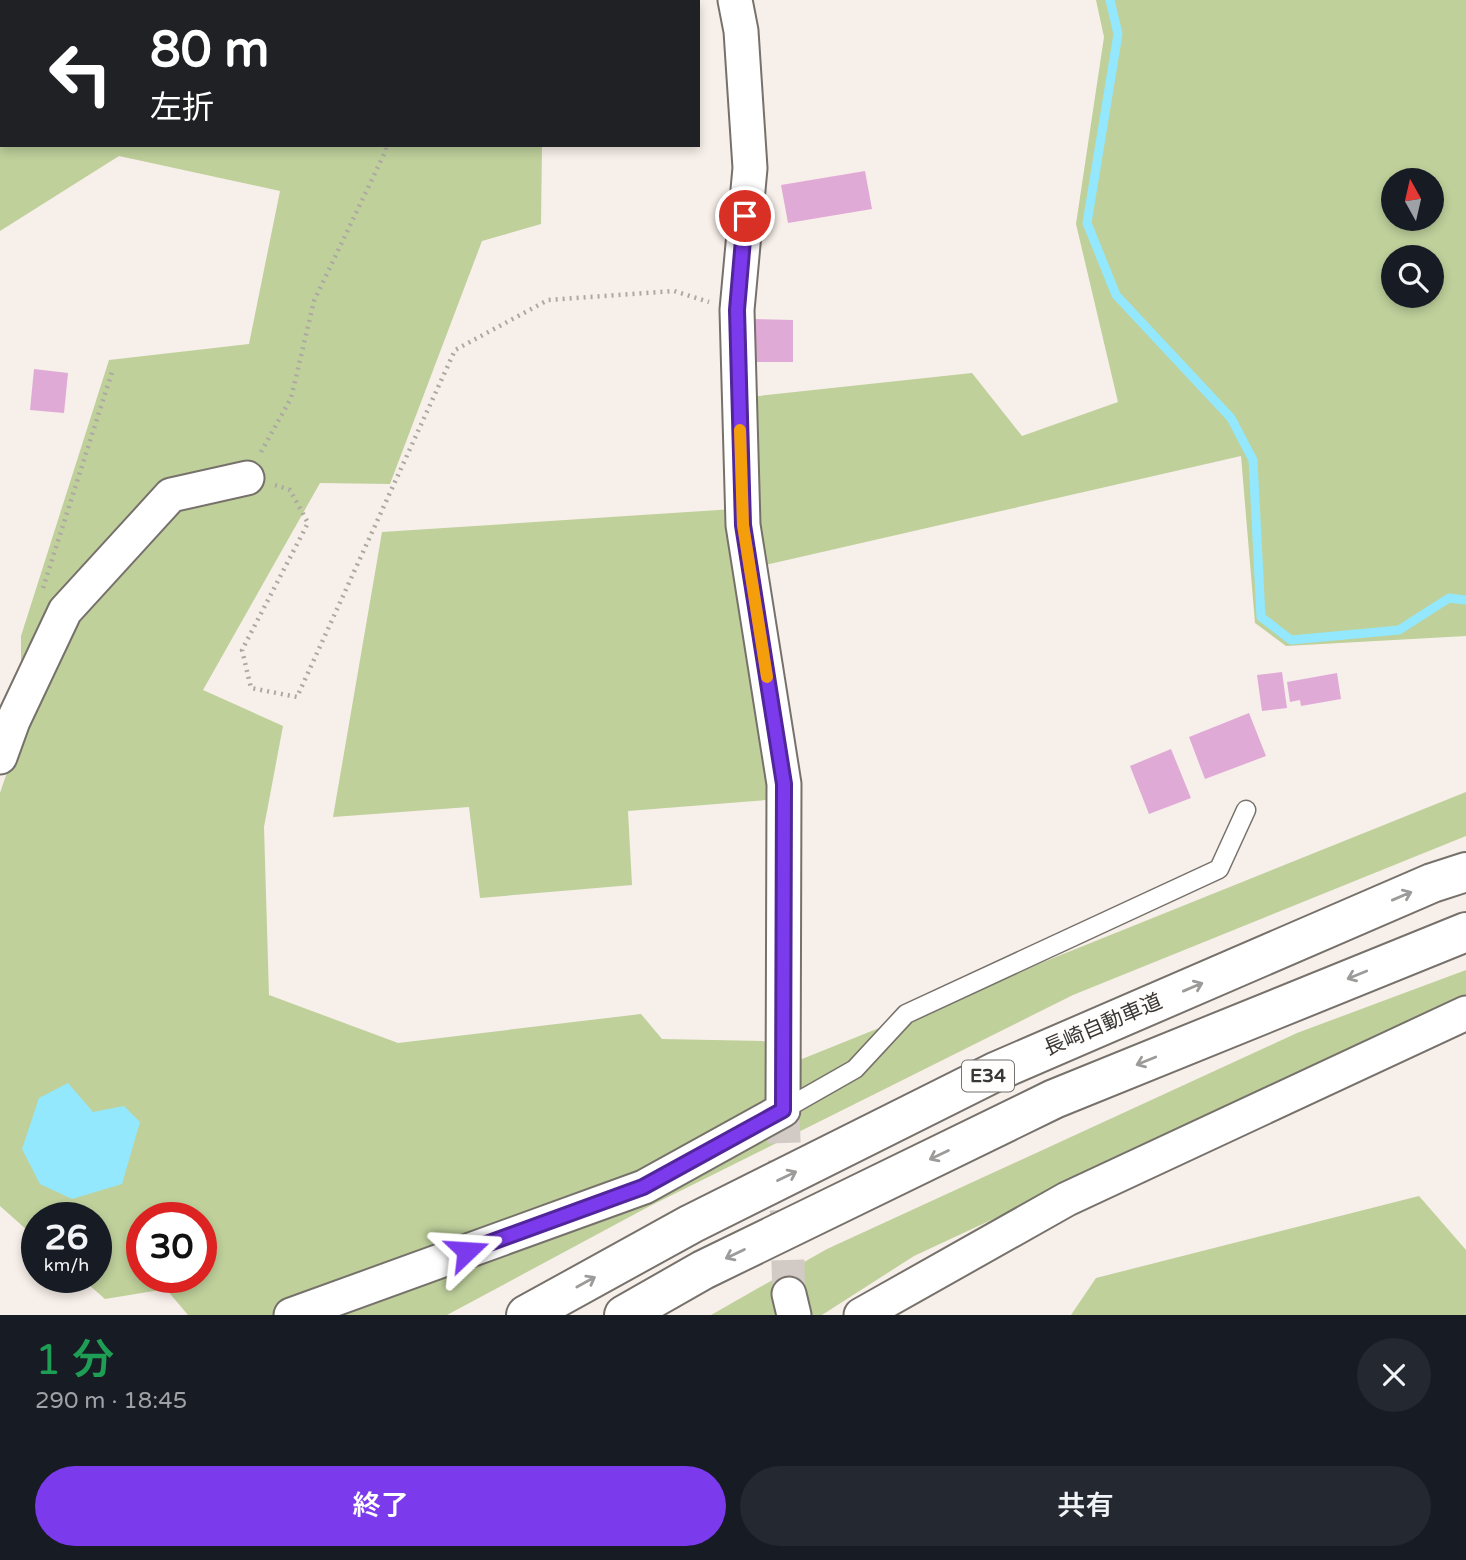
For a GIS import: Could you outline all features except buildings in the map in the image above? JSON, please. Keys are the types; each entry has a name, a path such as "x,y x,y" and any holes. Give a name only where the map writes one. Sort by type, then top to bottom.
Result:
{"highway":[{"name":"長崎自動車道","path":"526,1315 691,1224 995,1072 1432,883 1466,872"},
{"name":"E34","path":"624,1315 703,1270 1054,1099 1466,932"}],"street":[{"path":"291,1315 643,1187 783,1110 784,784 743,525 737,310 750,168 741,31 735,0"},
{"path":"0,757 13,721 65,611 171,495 247,478"},
{"path":"861,1315 1067,1199 1466,1013"}],"lane":[{"path":"783,1110 855,1069 906,1014 1219,869 1246,810"}],"path":[{"path":"386,147 314,301 290,398 247,478 290,490 307,523 242,650 251,688 297,697 455,350 548,300 674,291 737,310"},
{"path":"41,593 112,372"}],"green space":[{"path":"1096,0 1466,0 1466,636 1286,646 1255,623 1241,456 757,567 779,799 628,811 632,885 480,898 469,807 333,817 382,532 749,508 749,397 972,373 1022,436 1118,402 1076,224 1104,37"},
{"path":"0,147 542,147 541,224 482,241 390,484 320,483 203,690 283,726 264,827 269,995 398,1043 641,1014 662,1039 763,1041 802,1059 1466,792 1466,836 1073,995 648,1207 447,1315 188,1315 169,1293 217,1293 217,1202 126,1202 126,1293 142,1293 105,1299 98,1293 112,1293 112,1202 21,1202 21,1225 0,1206 0,793 21,731 21,636 109,360 249,344 280,191 119,156 0,231"},
{"path":"1466,970 1466,999 914,1256 822,1315 711,1315 827,1249 1297,1033"},
{"path":"1419,1196 1466,1250 1466,1315 1071,1315 1096,1278"}],"water":[{"path":"68,1083 93,1112 124,1106 140,1122 122,1184 72,1199 40,1184 22,1149 39,1098"}],"waterway":[{"path":"1110,0 1118,34 1087,223 1116,295 1231,418 1253,460 1261,617 1291,640 1399,630 1449,598 1466,600"}],"tunnel":[{"path":"783,1110 789,1294"}],"slow traffic":[{"path":"740,430 743,525 767,677"}],"route":[{"path":"467,1251 643,1187 783,1110 784,784 743,525 737,310 745,216"}]}
